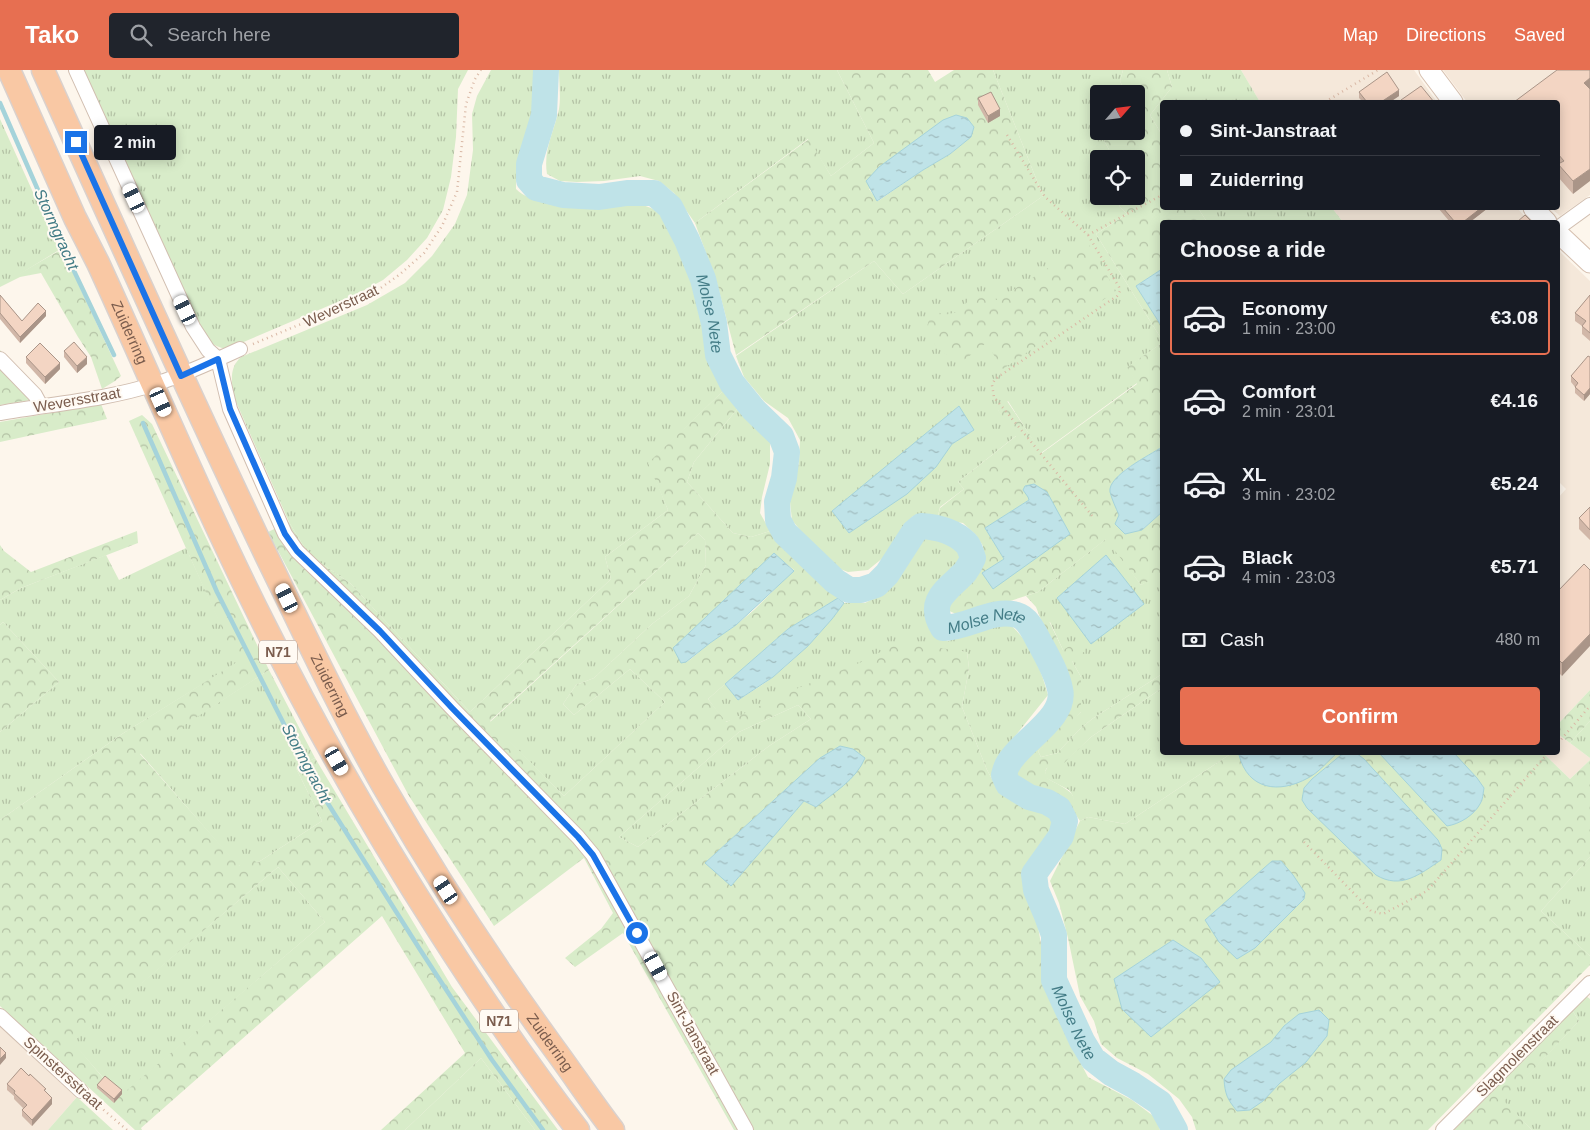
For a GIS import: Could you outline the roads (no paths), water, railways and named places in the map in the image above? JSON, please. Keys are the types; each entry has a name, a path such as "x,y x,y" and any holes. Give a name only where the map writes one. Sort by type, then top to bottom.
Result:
{"highway":[{"name":"Zuiderring","path":"10,70 75,218 98,263 220,534 267,631 309,710 401,872 483,1000 578,1130"},
{"name":"Zuiderring","path":"43,70 181,376 318,663 383,785 428,861 521,1003 613,1130"}],"main road":[{"path":"1429,70 1452,100"},
{"path":"1535,210 1545,220"},
{"path":"1560,236 1590,263"}],"street":[{"name":"Sint-Janstraat","path":"76,70 193,327 208,350 218,359 230,409 285,534 297,551 380,631 578,837 593,855 746,1130"},
{"path":"1560,227 1590,205"},
{"path":"181,376 240,350"},
{"path":"0,360 34,395 41,406"},
{"name":"Weversstraat","path":"0,413 96,398 153,385 181,376"},
{"name":"Slagmolenstraat","path":"1444,1130 1590,983"},
{"name":"Spinstersstraat","path":"0,1016 81,1091"}],"water":[{"path":"956,115 967,118 974,127 971,137 950,154 877,201 866,181 879,167 943,120"},
{"path":"1160,270 1160,324 1136,286"},
{"path":"959,406 974,430 952,444 936,467 907,494 849,533 832,511"},
{"path":"1160,448 1160,514 1142,530 1125,534 1115,524 1119,515 1110,492 1111,486 1115,479"},
{"path":"1034,484 1047,492 1070,534 993,589 982,573 1004,559 985,528 1029,500 1023,490 1025,486"},
{"path":"774,553 794,571 736,625 686,662 681,663 673,648"},
{"path":"1106,555 1144,604 1091,644 1057,598"},
{"path":"838,598 844,603 808,646 773,677 738,700 725,684 788,629"},
{"path":"840,746 853,749 865,758 856,773 844,786 816,807 804,801 731,886 705,863 820,758"},
{"path":"1239,755 1335,755 1312,776 1286,786 1266,786 1257,782 1243,767"},
{"path":"1341,755 1359,755 1438,840 1442,849 1441,860 1418,875 1402,881 1385,879 1376,875 1307,808 1302,800 1304,788"},
{"path":"1381,755 1456,755 1484,788 1481,802 1474,812 1457,823 1447,826"},
{"path":"1272,861 1281,861 1293,875 1305,893 1304,899 1255,948 1237,959 1219,942 1205,920"},
{"path":"1173,940 1201,958 1220,982 1151,1037 1122,1009 1114,979"},
{"path":"1319,1010 1329,1020 1327,1036 1306,1062 1280,1083 1263,1101 1250,1110 1237,1111 1229,1100 1225,1089 1224,1079 1231,1070 1271,1042 1284,1026 1299,1014"}],"waterway":[{"name":"Molse Nete","path":"546,70 544,115 529,164 529,180 536,188 563,195 599,197 627,193 654,193 670,207 687,240 703,279 714,323 718,355 732,383 754,410 781,436 787,452 784,478 777,502 778,520 785,533 835,581 849,590 861,590 876,585 887,574 914,532 921,526 945,531 962,539 969,548 973,558 965,572 941,596 937,610 938,618 943,628 962,625 998,614 1017,615 1032,628 1059,683 1060,700 1057,710 1050,719 1014,755 1007,765 1004,775 1008,784 1029,797 1047,802 1059,809 1065,821 1061,836 1034,874 1036,890 1054,935 1054,980 1082,1041 1093,1059 1111,1073 1160,1103 1175,1130"},
{"name":"Stormgracht","path":"0,103 65,252 114,355"},
{"name":"Stormgracht","path":"143,423 217,592 290,736 327,802 492,1060 543,1130"}]}
